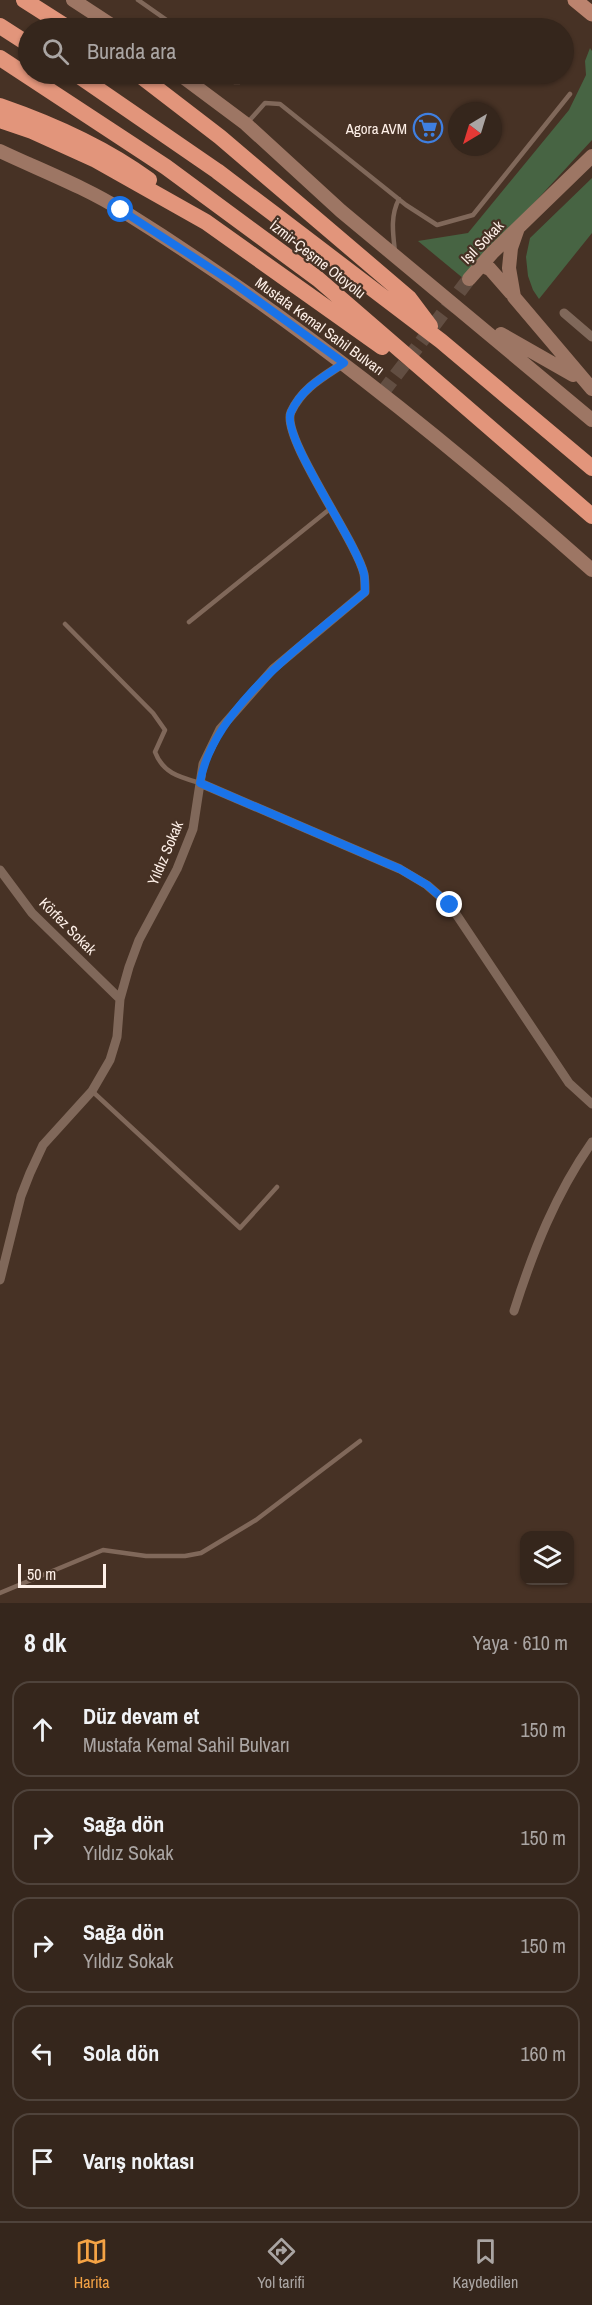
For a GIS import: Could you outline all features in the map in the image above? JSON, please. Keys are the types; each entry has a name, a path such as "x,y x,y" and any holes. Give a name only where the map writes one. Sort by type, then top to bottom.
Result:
{"highway":[{"path":"24,0 53,18"},
{"path":"0,26 18,38"},
{"name":"İzmir-Çeşme Otoyolu","path":"0,58 18,70"},
{"name":"İzmir-Çeşme Otoyolu","path":"40,84 166,167 318,279 592,516"},
{"name":"İzmir-Çeşme Otoyolu","path":"91,84 217,171 441,341 592,468"},
{"path":"151,84 220,137 409,298 441,341"},
{"path":"0,106 46,122 126,163 450,394"},
{"path":"0,120 32,131 96,160 206,222"}],"street":[{"path":"73,0 101,18"},
{"path":"201,84 341,211 592,420"},
{"name":"Mustafa Kemal Sahil Bulvarı","path":"0,151 121,210 235,284 383,392 592,570"},
{"name":"Işıl Sokak","path":"469,279 592,156"},
{"path":"514,297 509,268 511,248 518,228"},
{"path":"481,266 490,269 592,389"},
{"path":"463,311 568,372 592,389"},
{"path":"564,313 592,337"},
{"name":"Yıldız Sokak","path":"0,1280 5,1236 43,1145 92,1091 110,1060 117,1037 120,999 139,940 177,868 193,829 203,764 220,729 273,669 365,592 364,574 340,521 291,432 290,414 306,388 344,363"},
{"path":"200,783 400,869 427,885 450,905 569,1083 592,1104"},
{"name":"Körfez Sokak","path":"0,870 32,913 120,999"},
{"path":"514,1311 532,1255 572,1170 592,1142"}],"lane":[{"path":"138,0 164,18"},
{"path":"246,124 266,103 280,104 399,199 437,225 473,215 570,94"},
{"path":"395,255 393,209 399,199"},
{"path":"189,622 331,508"},
{"path":"65,624 153,713 165,730 155,752 159,761 173,775 200,783"},
{"path":"92,1091 240,1228 277,1188"},
{"path":"0,1593 104,1550 146,1556 185,1556 201,1553 256,1520 360,1441"}],"green space":[{"path":"590,48 592,51 592,140 464,279 418,241 468,233 569,110 586,75 585,61"},
{"path":"592,178 592,233 539,299 528,276 526,257 530,238"}],"tunnel":[{"path":"383,392 469,279"}],"place":[{"name":"Agora AVM","path":"428,128"}],"route":[{"path":"121,210 235,284 344,363 306,388 290,414 291,432 340,521 364,574 365,592 273,669 220,729 203,764 200,783 400,869 427,885 450,905"}]}
